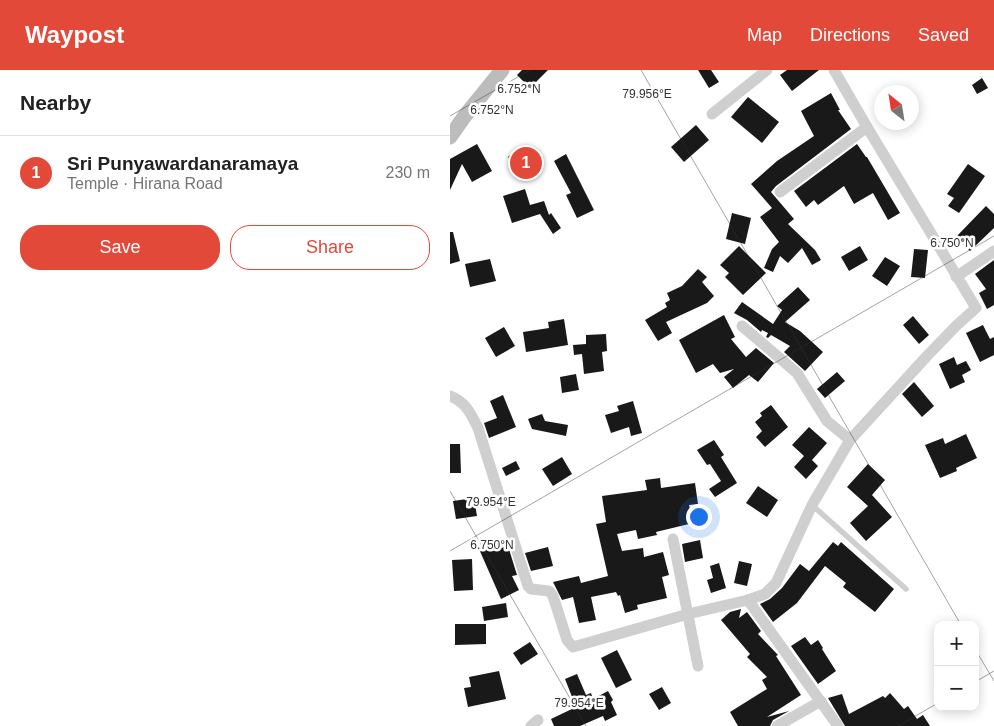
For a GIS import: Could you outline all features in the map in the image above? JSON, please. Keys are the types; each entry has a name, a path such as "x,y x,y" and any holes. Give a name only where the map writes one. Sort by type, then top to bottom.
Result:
{"street":[{"path":"450,137 502,70"},
{"path":"712,114 767,70"},
{"path":"450,396 459,399 469,410 478,428 528,586 531,589 549,591 569,644 573,647 765,594 776,583 812,505 850,440 927,356 976,308 834,70"},
{"path":"780,192 867,127"},
{"path":"956,277 994,251"},
{"path":"742,326 797,373 827,421 850,440"},
{"path":"673,539 698,666"},
{"path":"748,600 838,726"},
{"path":"776,726 821,701"}],"lane":[{"path":"812,505 906,589"}],"building":[{"path":"522,70 548,70 530,88 517,75"},
{"path":"698,70 711,70 719,82 709,88"},
{"path":"787,70 819,70 792,91 780,75"},
{"path":"982,78 988,88 977,94 972,85"},
{"path":"831,93 840,110 838,110 851,129 776,186 771,192 794,219 788,224 815,250 821,260 812,265 802,248 788,263 780,256 773,272 764,268 772,249 779,242 760,217 772,208 751,184 777,161 814,136 801,111"},
{"path":"748,97 779,122 762,143 731,117"},
{"path":"696,125 709,140 684,162 671,147"},
{"path":"477,144 492,171 472,182 462,164 450,190 450,159"},
{"path":"857,144 867,157 900,213 888,220 873,193 854,204 844,186 818,205 814,200 806,207 794,191"},
{"path":"516,150 524,159 516,166 508,157"},
{"path":"566,154 594,210 577,218 566,195 571,193 554,161"},
{"path":"968,164 985,176 959,213 948,206 954,198 947,194"},
{"path":"525,189 530,205 544,201 549,215 551,213 561,228 553,234 540,214 512,223 503,196"},
{"path":"986,206 994,214 994,228 970,251 956,237"},
{"path":"732,213 751,218 745,244 726,239"},
{"path":"450,232 453,232 460,261 450,264"},
{"path":"739,246 766,273 743,295 725,277 729,273 720,265"},
{"path":"860,246 868,260 849,271 841,257"},
{"path":"914,249 928,250 925,278 911,277"},
{"path":"885,257 900,266 887,286 872,276"},
{"path":"490,259 496,281 470,287 465,264"},
{"path":"994,260 994,305 987,309 979,293 986,289 975,274"},
{"path":"698,269 707,277 702,282 714,296 707,303 666,322 672,333 658,341 645,320 667,307 665,303 670,300 667,293 682,286"},
{"path":"798,287 810,300 785,322 800,331 823,352 805,371 784,352 790,346 771,335 768,338 766,337 768,333 762,330 761,332 747,320 734,313 742,302 773,324 782,310 777,306"},
{"path":"724,315 735,337 731,339 746,357 756,348 774,363 758,382 749,375 733,388 724,377 734,369 720,373 713,364 696,373 679,340"},
{"path":"913,316 929,335 919,344 903,325"},
{"path":"564,319 568,345 526,352 523,332 549,328 548,322"},
{"path":"983,325 990,339 994,337 994,355 980,362 966,333"},
{"path":"504,327 515,346 496,357 485,338"},
{"path":"606,334 607,351 602,352 604,371 584,374 582,354 574,355 573,345 586,344 586,335"},
{"path":"954,357 957,365 966,361 971,370 962,375 965,382 950,389 939,364"},
{"path":"837,372 845,381 825,398 817,389"},
{"path":"576,374 579,390 562,393 560,377"},
{"path":"914,382 934,406 922,417 902,394"},
{"path":"503,395 516,427 489,438 484,423 497,418 490,401"},
{"path":"633,401 642,433 631,436 629,427 611,433 605,415 619,411 617,406"},
{"path":"771,405 788,427 765,447 756,437 762,431 755,422 762,416 760,413"},
{"path":"542,414 545,421 568,425 566,436 532,429 528,419"},
{"path":"809,427 827,443 812,460 818,466 806,479 794,467 804,456 792,445"},
{"path":"966,434 977,458 956,468 957,471 940,478 925,445 943,438 945,444"},
{"path":"714,440 724,455 721,457 737,483 715,497 709,489 721,481 710,464 707,465 697,450"},
{"path":"450,444 460,444 461,473 450,473"},
{"path":"562,457 572,474 553,486 542,469"},
{"path":"516,461 520,469 506,476 502,468"},
{"path":"868,464 885,480 872,495 892,517 866,541 850,523 868,506 847,487"},
{"path":"660,478 661,488 695,483 698,504 689,505 693,523 656,532 657,535 638,539 636,530 617,534 622,551 643,548 644,557 663,552 669,575 662,577 667,598 637,605 638,609 625,613 620,595 618,596 616,592 591,597 596,620 579,623 573,597 562,600 553,582 579,576 581,583 608,576 596,524 606,522 602,496 647,490 645,480"},
{"path":"758,486 778,500 767,517 746,503"},
{"path":"474,498 477,516 456,519 453,501"},
{"path":"700,540 703,558 685,562 682,544"},
{"path":"833,542 838,546 841,542 894,589 875,612 843,587 846,583 825,566 797,603 773,622 760,604 770,599 782,588 800,564 809,571"},
{"path":"488,545 491,551 508,546 517,575 512,576 519,590 501,599 479,549"},
{"path":"548,547 553,566 531,571 525,553"},
{"path":"472,559 473,590 454,591 452,560"},
{"path":"739,561 752,564 747,586 734,583"},
{"path":"719,563 726,588 711,593 707,580 713,578 710,566"},
{"path":"506,603 508,617 484,621 482,607"},
{"path":"741,609 739,618 747,612 761,631 758,634 778,655 776,656 801,695 767,717 789,711 773,720 770,726 738,726 730,712 767,689 762,680 767,677 747,657 750,654 721,620 730,612"},
{"path":"455,624 486,624 486,644 455,645"},
{"path":"805,637 811,645 818,640 836,671 818,684 791,646"},
{"path":"530,642 538,654 521,665 513,653"},
{"path":"617,650 632,680 616,688 601,658"},
{"path":"499,671 506,699 468,707 464,688 471,687 469,677"},
{"path":"577,674 586,695 591,693 593,699 608,691 613,700 611,702 617,715 605,721 603,716 580,726 554,726 551,719 576,707 565,679"},
{"path":"662,687 671,703 659,710 649,694"},
{"path":"890,693 904,709 908,706 917,719 923,715 930,726 845,726 828,698 842,694 849,714 883,696 885,698"}],"place":[{"name":"Sri Punyawardanaramaya","path":"526,163"}]}
